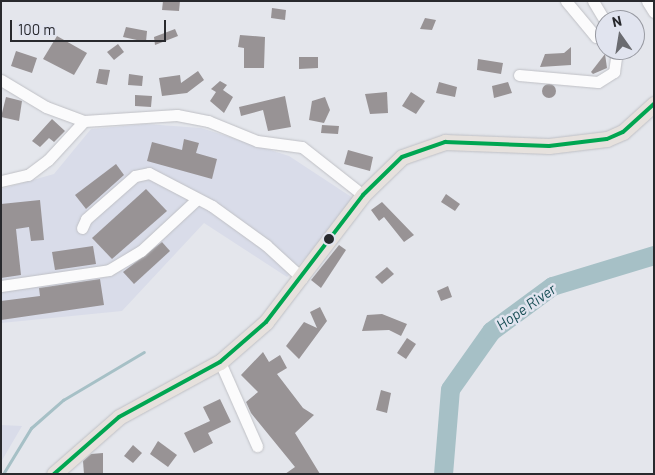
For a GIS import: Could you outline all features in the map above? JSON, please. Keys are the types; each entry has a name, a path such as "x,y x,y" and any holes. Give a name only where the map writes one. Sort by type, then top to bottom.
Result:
{"main road":[{"path":"54,474 119,417 220,362 266,322 330,243 363,195 402,156 423,147 464,141 588,143 623,132 654,104"}],"street":[{"path":"566,1 595,35"},
{"path":"648,1 654,12"},
{"path":"519,75 598,82 614,72 616,60"},
{"path":"1,80 46,107 84,121 177,115 208,121 257,141 302,147 363,195"},
{"path":"1,180 28,175 48,160 84,121"},
{"path":"82,228 86,219 139,174 149,173 195,201 212,206 266,245 302,278"},
{"path":"1,286 109,270 141,251 195,201"},
{"path":"220,362 257,446"}],"shaded area":[{"path":"146,124 201,128 289,156 359,202 287,277 204,223 122,311 1,323 1,189 54,174 91,129"},
{"path":"1,425 22,426 1,462"}],"building":[{"path":"163,1 180,1 179,11 162,10"},
{"path":"272,8 286,10 285,20 271,18"},
{"path":"425,18 436,20 432,30 420,29"},
{"path":"126,27 147,31 146,42 123,37"},
{"path":"175,29 178,36 155,45 154,37"},
{"path":"240,35 265,37 264,68 244,68 244,48 238,47"},
{"path":"57,36 87,53 74,75 43,59"},
{"path":"118,44 124,52 114,60 107,52"},
{"path":"571,47 571,65 540,67 545,54 564,53"},
{"path":"16,51 37,58 32,73 11,66"},
{"path":"299,57 318,57 318,68 299,69"},
{"path":"478,59 503,63 501,74 477,70"},
{"path":"600,60 606,60 607,68 593,74 591,72"},
{"path":"99,69 110,70 107,85 96,83"},
{"path":"198,71 204,80 187,93 162,96 159,78 180,75 181,83"},
{"path":"129,74 143,76 142,86 128,85"},
{"path":"220,81 227,85 223,90 233,97 224,113 210,101 216,92 211,89"},
{"path":"439,82 457,87 455,97 436,93"},
{"path":"508,82 512,93 494,98 492,86"},
{"path":"549,84 554,86 556,91 554,96 549,98 544,96 542,91 544,86"},
{"path":"387,92 388,113 370,114 365,94"},
{"path":"411,92 425,101 416,114 402,106"},
{"path":"135,95 152,96 151,107 135,106"},
{"path":"285,96 291,127 268,131 263,110 241,116 239,107"},
{"path":"6,97 22,101 19,121 1,117"},
{"path":"325,97 330,110 324,123 309,120 312,101"},
{"path":"52,119 65,131 54,142 49,138 40,147 32,141"},
{"path":"322,125 339,126 338,134 321,133"},
{"path":"184,139 199,143 196,153 217,159 212,179 147,161 152,142 182,150"},
{"path":"348,150 373,157 370,171 344,164"},
{"path":"116,164 124,175 86,209 75,195"},
{"path":"146,189 167,211 112,259 92,238"},
{"path":"446,194 460,204 455,211 441,202"},
{"path":"40,200 44,240 31,241 29,227 16,229 21,275 1,278 1,204"},
{"path":"382,202 414,235 404,242 384,217 379,221 371,210"},
{"path":"162,242 170,251 134,284 123,272"},
{"path":"339,245 346,250 321,288 311,280"},
{"path":"93,246 96,264 55,270 52,252"},
{"path":"387,267 394,274 382,284 375,277"},
{"path":"100,279 104,305 1,320 1,301 40,296 39,288"},
{"path":"448,286 452,297 441,301 437,291"},
{"path":"320,307 327,321 299,359 286,346 304,322 317,328 310,312"},
{"path":"382,314 407,324 401,336 389,330 362,331 367,315"},
{"path":"407,338 416,344 406,359 397,353"},
{"path":"263,352 269,362 280,355 287,368 277,374 303,408 314,415 295,433 320,474 285,474 295,467 251,413 246,402 258,392 241,375"},
{"path":"381,390 391,393 387,413 376,410"},
{"path":"220,399 231,422 208,433 213,443 194,453 184,433 210,421 203,407"},
{"path":"158,441 177,455 168,467 150,454"},
{"path":"133,445 142,453 133,463 124,456"},
{"path":"103,453 103,474 84,474 83,461 91,454"}],"waterway":[{"name":"Hope River","path":"443,474 450,389 491,331 552,286 654,255"},
{"path":"3,474 31,428 63,400 144,352"}],"transit line":[{"path":"54,474 119,417 220,362 266,322 363,195 402,157 445,142 549,146 607,139 623,132 654,104"}]}
